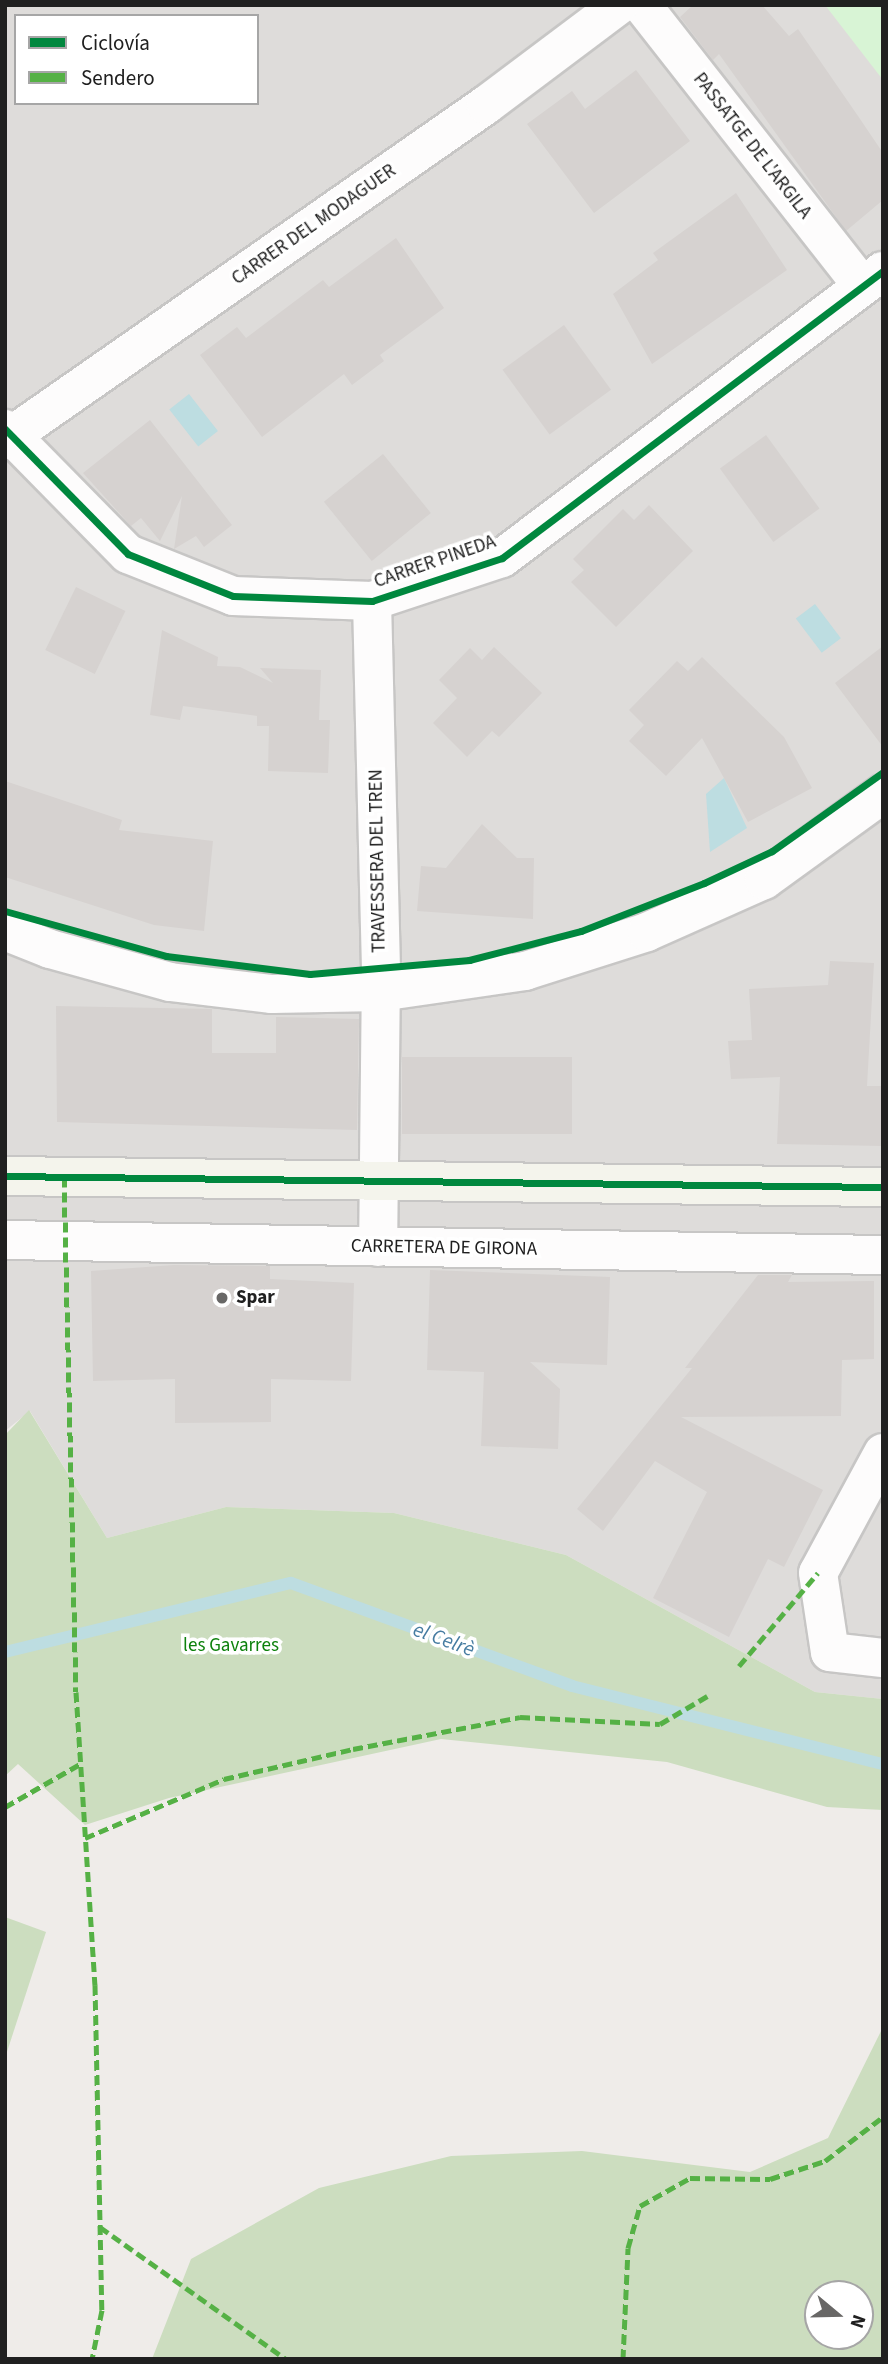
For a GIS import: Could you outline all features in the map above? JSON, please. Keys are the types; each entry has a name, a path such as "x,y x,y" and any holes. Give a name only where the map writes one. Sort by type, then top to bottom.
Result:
{"main road":[{"path":"5,1176 883,1187"}],"street":[{"name":"CARRER DEL MODAGUER","path":"7,435 486,105 619,5"},
{"name":"PASSATGE DE L'ARGILA","path":"642,5 872,278"},
{"name":"CARRER PINEDA","path":"7,435 128,554 233,596 372,601 502,558 872,278"},
{"name":"TRAVESSERA DEL TREN","path":"372,601 380,992 378,1247"},
{"path":"5,931 50,949 170,982 272,993 380,992 525,971 647,932 764,880 881,796"},
{"name":"CARRETERA DE GIRONA","path":"5,1240 883,1255"},
{"path":"883,1453 818,1573 830,1651 883,1658"}],"shaded area":[{"path":"5,5 883,5 883,1699 815,1692 566,1555 394,1513 226,1507 107,1538 30,1411 5,1431"}],"green space":[{"path":"825,5 883,5 883,80"},
{"name":"les Gavarres","path":"29,1410 107,1538 226,1507 394,1513 566,1555 815,1692 883,1699 883,1810 827,1807 667,1762 441,1739 169,1798 85,1825 18,1764 5,1776 5,1435"},
{"path":"5,1917 46,1932 5,2058"},
{"path":"883,2027 883,2359 152,2359 191,2259 319,2188 451,2156 582,2151 750,2172 828,2138"}],"water":[{"path":"189,394 218,431 198,446 169,409"},
{"path":"815,604 841,638 822,653 796,618"},
{"path":"724,778 747,828 710,852 706,794"}],"building":[{"path":"693,5 762,5 789,36 798,29 858,116 883,153 883,200 846,231 719,54 713,60 680,17"},
{"path":"636,70 690,141 594,213 527,124 572,91 585,109"},
{"path":"736,193 787,270 652,364 613,294 658,260 653,253"},
{"path":"396,238 444,308 380,355 384,361 352,385 344,374 262,437 200,355 237,327 246,338 323,280 329,287"},
{"path":"564,325 611,390 550,434 503,370"},
{"path":"150,420 232,525 204,547 196,536 174,549 182,496 160,541 141,518 131,526 83,473"},
{"path":"766,435 819,509 773,542 720,469"},
{"path":"383,454 431,513 372,561 324,502"},
{"path":"649,505 693,551 616,627 571,582 584,570 573,559 623,509 634,520"},
{"path":"76,587 125,611 95,674 45,650"},
{"path":"162,630 218,657 217,666 240,667 273,683 260,668 321,670 319,720 330,720 328,773 268,771 269,726 257,726 257,716 183,706 180,720 150,715"},
{"path":"883,646 883,747 835,683"},
{"path":"494,647 542,693 499,737 492,731 467,757 433,723 457,698 439,680 470,648 482,660"},
{"path":"702,657 784,737 812,788 748,822 702,738 666,776 629,741 644,725 629,710 677,661 688,671"},
{"path":"5,781 122,820 119,830 213,841 204,931 154,925 5,877"},
{"path":"482,824 517,858 534,858 533,919 417,911 421,866 446,868"},
{"path":"830,961 874,963 867,1086 883,1086 883,1146 777,1144 780,1077 731,1079 728,1041 752,1040 749,989 828,985"},
{"path":"56,1006 212,1009 212,1053 276,1053 276,1017 359,1019 357,1130 57,1122"},
{"path":"402,1057 572,1057 572,1134 402,1134"},
{"path":"174,1265 270,1266 270,1279 354,1283 351,1381 271,1379 271,1422 175,1423 175,1379 93,1381 91,1271"},
{"path":"430,1270 610,1277 607,1365 530,1362 560,1389 558,1449 481,1446 484,1372 427,1370"},
{"path":"758,1275 792,1275 788,1282 874,1281 874,1359 842,1360 841,1416 681,1417 823,1490 784,1567 768,1559 729,1637 653,1598 707,1492 655,1461 603,1531 577,1509 692,1368 685,1368"}],"waterway":[{"name":"el Celrè","path":"5,1652 291,1583 572,1686 883,1764"}],"marked path":[{"path":"64,1177 76,1692 95,1985 102,2310 92,2359"},
{"path":"739,1666 818,1573"},
{"path":"85,1838 224,1779 353,1749 520,1717 660,1724 709,1695"},
{"path":"5,1807 80,1764"},
{"path":"623,2359 628,2248 640,2206 690,2178 770,2179 825,2161 883,2117"},
{"path":"100,2227 286,2359"}],"cycle path":[{"path":"5,429 128,554 233,596 372,601 502,558 883,271"},
{"path":"5,911 166,956 310,974 469,960 581,931 704,883 772,851 883,772"},
{"path":"5,1176 883,1187"}],"place":[{"name":"Spar","path":"222,1298"}]}
